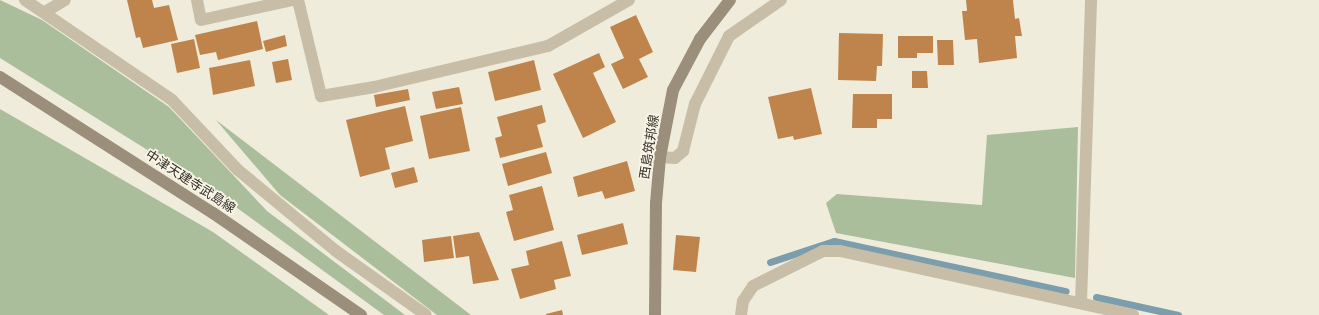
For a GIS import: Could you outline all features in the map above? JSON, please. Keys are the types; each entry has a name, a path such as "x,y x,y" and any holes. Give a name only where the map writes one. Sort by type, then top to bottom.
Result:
{"main road":[{"name":"西島筑邦線","path":"655,315 654,254 660,157 674,90 700,39 730,0"},
{"name":"中津天建寺武島線","path":"0,77 213,213 361,315"}],"street":[{"path":"25,0 45,12 172,100 238,170 336,250 426,315"},
{"path":"45,12 65,0"},
{"path":"197,0 201,20 292,0"},
{"path":"298,0 321,96 374,87 548,46 629,0"},
{"path":"660,157 675,158 683,152 695,104 729,36 781,0"},
{"path":"1081,303 1091,0"},
{"path":"740,315 743,301 753,286 823,251 840,251 1133,315"}],"green space":[{"path":"0,0 42,20 169,107 267,211 405,315 384,315 218,194 0,58"},
{"path":"0,109 213,232 329,315 0,315"},
{"path":"216,120 471,315 437,315 280,195"},
{"path":"1078,127 1075,278 836,233 826,203 837,194 982,205 987,135"}],"building":[{"path":"127,0 152,0 154,8 169,5 178,40 143,48 140,37 136,38"},
{"path":"966,0 1013,0 1015,19 1019,18 1022,36 1015,36 1017,58 979,63 977,39 965,40 962,11 967,11"},
{"path":"636,15 653,52 639,59 648,77 623,89 611,64 624,58 610,27"},
{"path":"257,21 263,49 218,60 216,52 200,55 195,35"},
{"path":"839,33 883,34 882,66 877,66 876,81 838,80"},
{"path":"285,35 287,46 266,52 263,41"},
{"path":"898,36 933,36 933,53 917,53 917,58 898,58"},
{"path":"194,39 200,68 177,73 171,44"},
{"path":"937,40 953,40 954,65 938,65"},
{"path":"599,53 605,67 593,73 616,122 583,138 553,74"},
{"path":"288,59 292,80 276,83 272,62"},
{"path":"250,60 255,86 213,95 209,68"},
{"path":"534,60 541,90 495,101 488,72"},
{"path":"912,71 927,71 928,88 912,88"},
{"path":"459,87 463,104 436,109 432,92"},
{"path":"811,88 822,134 794,140 793,136 778,139 768,97"},
{"path":"408,89 410,100 376,107 374,95"},
{"path":"853,94 892,94 892,119 877,119 877,128 852,128"},
{"path":"542,105 546,122 537,125 543,147 500,158 495,138 502,136 497,117"},
{"path":"405,106 413,141 385,148 390,169 360,177 346,120"},
{"path":"461,107 470,151 429,159 420,116"},
{"path":"546,152 552,173 508,186 502,164"},
{"path":"627,161 635,191 605,199 602,191 578,197 573,177"},
{"path":"414,167 418,182 395,188 391,173"},
{"path":"542,186 554,230 514,241 506,212 513,210 509,195"},
{"path":"623,223 628,244 582,255 577,235"},
{"path":"479,232 499,280 473,284 469,256 456,258 453,236"},
{"path":"676,235 700,237 696,272 673,270"},
{"path":"451,236 454,258 424,262 422,240"},
{"path":"562,241 571,276 554,280 556,289 520,299 511,269 529,265 526,251"},
{"path":"562,310 563,315 546,315 546,314"}],"waterway":[{"path":"770,262 834,241 1066,291"},
{"path":"1096,297 1178,315"}]}
